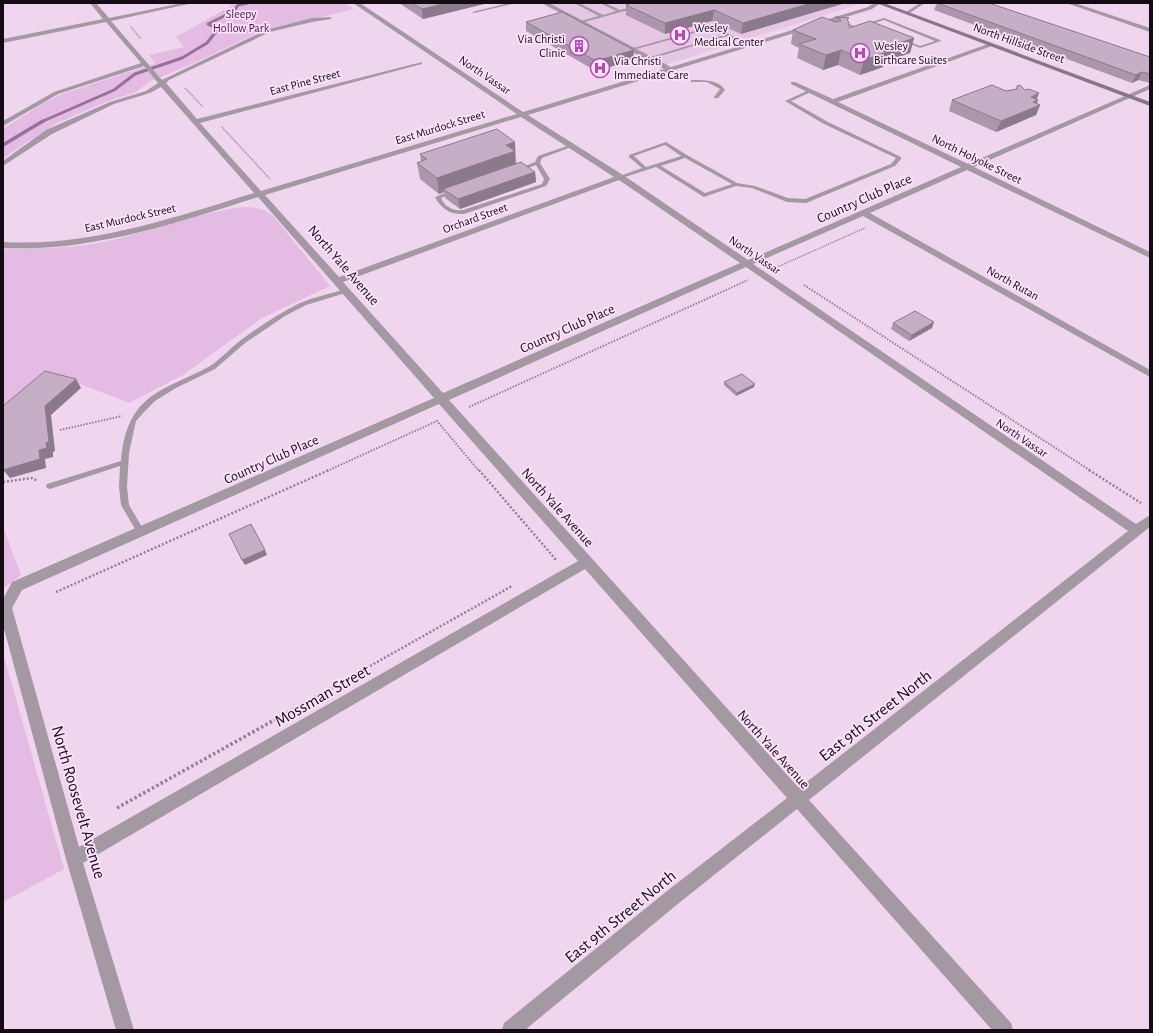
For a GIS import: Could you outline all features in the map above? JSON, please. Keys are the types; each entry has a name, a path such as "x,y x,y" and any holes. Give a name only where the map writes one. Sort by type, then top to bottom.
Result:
{"main road":[{"name":"North Hillside Street","path":"878,3 1150,104"}],"street":[{"name":"North Yale Avenue","path":"93,3 195,122 260,193 454,414 1004,1030"},
{"path":"3,41 190,3"},
{"name":"North Vassar","path":"356,3 522,114 620,177 1137,531"},
{"path":"545,3 670,69"},
{"name":"East Murdock Street","path":"3,245 50,244 108,236 178,219 836,19 870,8 878,3"},
{"path":"1068,3 1150,30"},
{"path":"3,164 48,132 112,103 148,92 162,84 167,79 268,31 312,20 329,18"},
{"path":"832,102 990,45"},
{"name":"East Pine Street","path":"195,122 420,63"},
{"path":"3,124 56,93 117,72 147,67"},
{"name":"North Holyoke Street","path":"793,84 1150,255"},
{"name":"Country Club Place","path":"17,586 1130,96 1149,89"},
{"name":"Orchard Street","path":"338,281 620,177"},
{"name":"North Rutan","path":"864,213 1150,374"},
{"name":"East 9th Street North","path":"511,1030 673,897 1150,520"},
{"name":"Mossman Street","path":"74,859 587,562"},
{"name":"North Roosevelt Avenue","path":"17,586 5,608 74,859 125,1030"}],"lane":[{"path":"474,12 514,3"},
{"path":"576,3 602,16"},
{"path":"602,3 620,12"},
{"path":"581,22 652,3"},
{"path":"907,14 923,3"},
{"path":"836,19 856,30 865,25 884,19 939,41 920,47 899,39"},
{"path":"865,25 872,28"},
{"path":"813,26 821,30"},
{"path":"632,49 704,29 715,29 749,45"},
{"path":"649,58 727,35"},
{"path":"693,81 708,81 722,88 721,94 716,97"},
{"path":"646,170 631,156 666,143 685,156 736,184 753,187 787,200 806,201 893,165 899,158 826,123 787,101 809,91"},
{"path":"509,173 537,163 540,157 572,146"},
{"path":"620,177 646,170 685,156"},
{"path":"459,189 438,196 445,208 458,213 544,185 547,179 537,163"},
{"path":"658,166 704,195 736,184"},
{"path":"141,532 125,505 123,487 125,453 134,421 137,416 153,399 174,386 213,367 243,342 283,315 304,304 346,291"},
{"path":"50,486 124,462"}],"path":[{"path":"174,76 279,188"},
{"path":"56,592 454,414 879,221"},
{"path":"762,258 784,272"},
{"path":"803,285 1140,503"},
{"path":"60,430 127,415 137,416"},
{"path":"437,421 558,560 551,564"},
{"path":"3,482 32,478 50,486"},
{"path":"117,808 516,583"}],"shaded area":[{"name":"Wesley Medical Center","path":"539,3 863,3 658,67"}],"green space":[{"name":"Sleepy Hollow Park","path":"228,3 345,3 354,9 259,32 201,60 149,82 136,92 106,102 57,123 3,158 3,129 45,102 65,93 155,63 149,55 184,47 176,37 231,6"},
{"path":"241,207 259,209 274,217 330,286 262,318 183,375 129,403 52,373 3,416 3,249 53,248 103,242 206,214"},
{"path":"3,527 21,575 3,589"},
{"path":"3,653 64,869 3,902"}],"building":[{"path":"412,3 447,3 422,9"},
{"path":"632,3 811,3 743,23 714,10 665,23 626,5"},
{"path":"937,3 989,3 1150,57 1150,74 1142,72 1136,75"},
{"path":"562,12 634,50 596,61 526,22"},
{"path":"822,17 836,22 841,21 835,17 849,18 847,19 849,28 870,21 914,38 880,50 887,52 864,60 841,50 826,55 799,44 816,39 793,30"},
{"path":"992,85 1006,91 1017,89 1017,86 1020,85 1025,90 1029,89 1039,93 1031,97 1038,100 1033,102 1040,105 1001,121 952,100"},
{"path":"497,129 515,142 506,145 515,151 437,178 417,163 427,159 420,154"},
{"path":"521,162 535,172 458,199 443,189"},
{"path":"915,311 934,322 912,335 893,323"},
{"path":"45,371 76,379 45,406 49,442 46,443 47,448 39,450 40,459 3,470 3,406"},
{"path":"742,374 755,384 737,393 724,382"},
{"path":"251,524 265,550 242,560 229,534"}],"waterway":[{"path":"42,121 114,90 135,74 182,58 207,43 218,29 208,24 234,11 238,5 248,3"},
{"path":"3,145 42,121"}],"place":[{"name":"Wesley Medical Center","path":"680,35"},
{"name":"Via Christi Clinic","path":"579,46"},
{"name":"Wesley Birthcare Suites","path":"860,53"},
{"name":"Via Christi Immediate Care","path":"600,68"}]}
